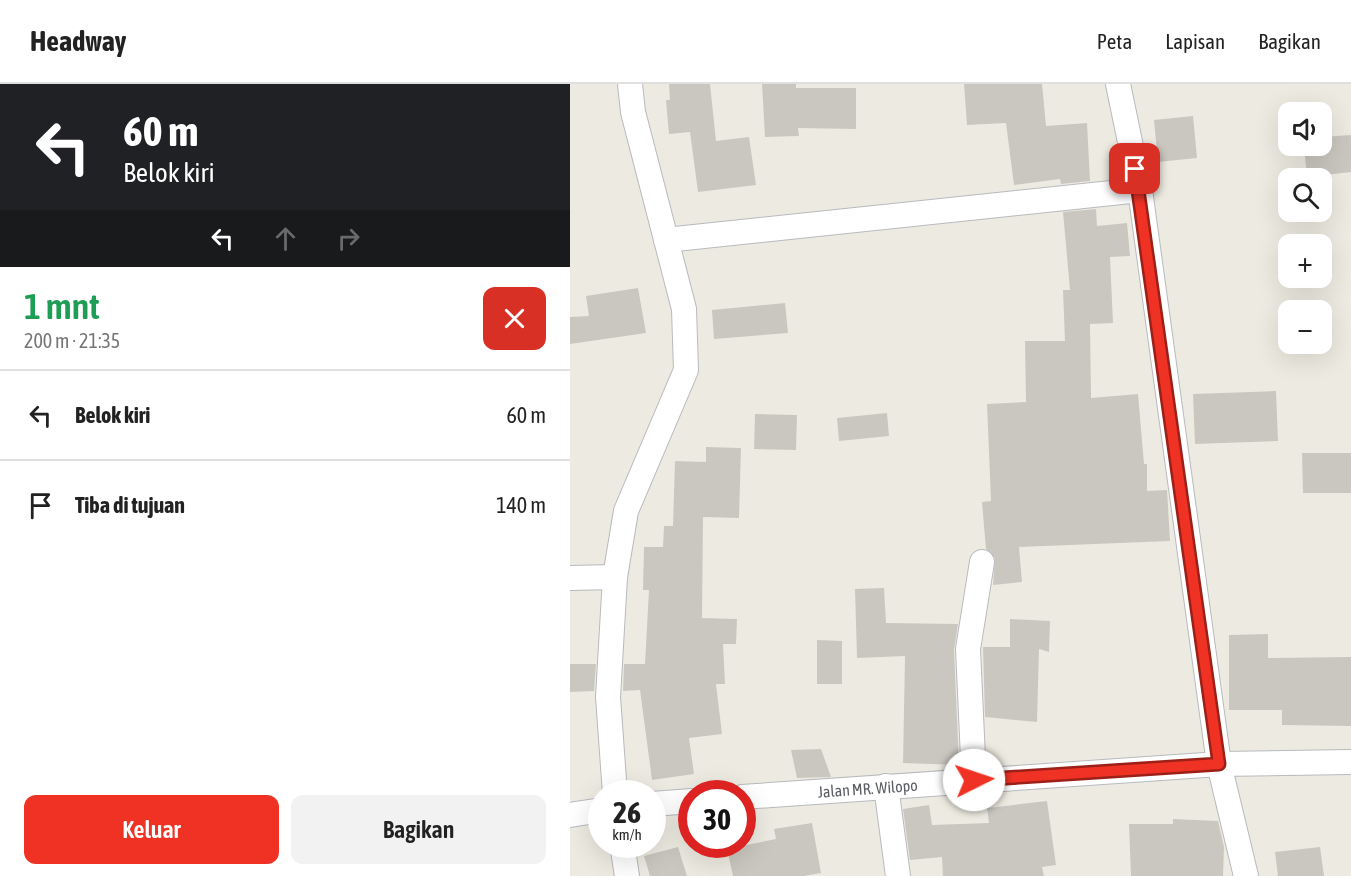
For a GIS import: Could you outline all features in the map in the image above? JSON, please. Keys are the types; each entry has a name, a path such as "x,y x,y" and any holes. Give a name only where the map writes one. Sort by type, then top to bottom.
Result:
{"street":[{"path":"614,780 608,697 615,577 626,511 686,370 684,309 633,112 630,84"},
{"path":"1118,84 1140,190 1219,764 1246,876"},
{"path":"666,240 1140,190"},
{"path":"974,780 968,649 982,562"},
{"path":"570,578 615,577"},
{"name":"Jalan MR. Wilopo","path":"756,796 1219,764 1351,762"},
{"path":"886,786 898,876"},
{"path":"570,815 588,812"},
{"path":"624,858 627,876"}],"building":[{"path":"669,84 710,84 716,141 749,137 756,185 698,192 690,132 669,134 666,100 670,100"},
{"path":"762,84 796,84 796,88 856,88 856,129 798,128 799,136 765,137"},
{"path":"964,84 1042,84 1046,126 1087,123 1090,181 1061,184 1060,179 1014,185 1006,123 967,125"},
{"path":"1193,116 1197,158 1158,162 1154,120"},
{"path":"1351,135 1351,172 1332,174 1332,168 1306,168 1305,156 1332,156 1332,136"},
{"path":"1096,209 1097,226 1127,223 1130,256 1110,257 1113,323 1090,324 1091,398 1138,394 1144,464 1147,464 1147,491 1167,490 1170,541 1019,547 1022,582 993,585 995,558 986,549 982,502 991,501 987,404 1026,402 1025,341 1065,341 1063,290 1070,290 1063,212"},
{"path":"638,288 646,333 570,344 570,317 589,316 586,296"},
{"path":"785,303 788,333 714,339 712,310"},
{"path":"1276,391 1278,441 1195,444 1193,394"},
{"path":"887,413 889,436 839,441 837,418"},
{"path":"755,414 797,415 796,450 754,449"},
{"path":"706,447 741,448 739,518 703,517 702,618 737,619 736,644 723,644 725,684 716,684 722,734 689,738 694,774 652,780 640,690 623,691 624,664 645,664 649,590 643,590 644,547 663,547 664,526 673,526 675,461 706,462"},
{"path":"1302,453 1351,453 1351,493 1303,493"},
{"path":"884,588 886,623 958,624 954,650 959,765 903,763 905,656 857,658 855,589"},
{"path":"1010,619 1050,621 1049,652 1039,649 1037,722 985,717 983,647 1010,647"},
{"path":"1268,634 1268,658 1351,657 1351,726 1282,725 1282,710 1229,710 1229,635"},
{"path":"817,640 842,641 842,684 817,684"},
{"path":"570,664 596,664 594,691 570,692"},
{"path":"821,749 831,777 797,778 791,750"},
{"path":"1047,801 1056,865 1042,867 1044,876 943,876 942,857 910,860 903,809 929,805 932,825 989,823 987,808"},
{"path":"1173,819 1218,821 1224,847 1223,876 1131,876 1129,824 1173,824"},
{"path":"812,823 821,873 804,876 733,876 729,858 756,858 756,843 776,839 774,829"},
{"path":"678,847 678,858 681,858 687,876 650,876 645,858 666,858 666,850"},
{"path":"1320,847 1324,876 1278,876 1275,852"}],"route":[{"path":"974,780 1219,764 1140,190 1135,169"}]}
